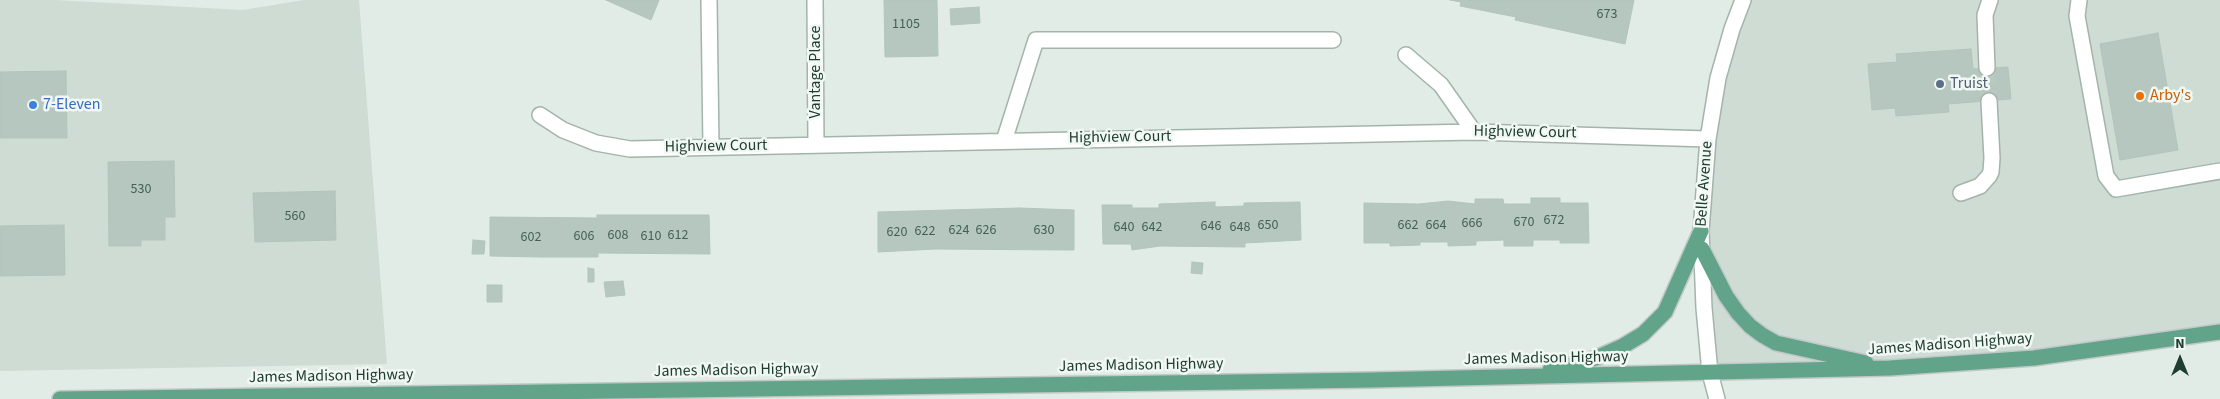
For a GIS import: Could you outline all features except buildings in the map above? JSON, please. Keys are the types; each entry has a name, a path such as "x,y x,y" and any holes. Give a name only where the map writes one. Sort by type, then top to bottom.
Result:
{"main road":[{"path":"1525,377 1596,358 1624,346 1643,334 1665,312 1701,231"},
{"path":"1702,249 1730,302 1750,326 1762,335 1776,342 1890,368"},
{"name":"James Madison Highway","path":"60,399 606,395 1890,368 2034,358 2220,332"}],"street":[{"path":"709,0 710,147"},
{"name":"Vantage Place","path":"815,0 816,145"},
{"name":"Belle Avenue","path":"1718,399 1710,373 1704,308 1701,231 1708,139 1718,78 1742,0"},
{"path":"1986,68 1984,14 1990,0"},
{"path":"2079,0 2077,16 2106,176 2116,189 2220,171"},
{"path":"1004,141 1036,40 1333,40"},
{"path":"1406,55 1441,85 1474,132"},
{"path":"1961,193 1980,186 1991,172 1989,101"},
{"name":"Highview Court","path":"540,115 563,130 596,143 630,149 1474,132 1708,139"}],"shaded area":[{"path":"0,0 54,0 243,10 304,0 359,0 387,364 0,371"},
{"path":"1744,0 2220,0 2220,332 1890,368 1710,373 1701,231 1708,139"}],"tunnel":[{"path":"1987,68 1989,101"}],"place":[{"name":"Truist","path":"1940,84"},
{"name":"Arby's","path":"2140,96"},
{"name":"7-Eleven","path":"33,105"}]}
